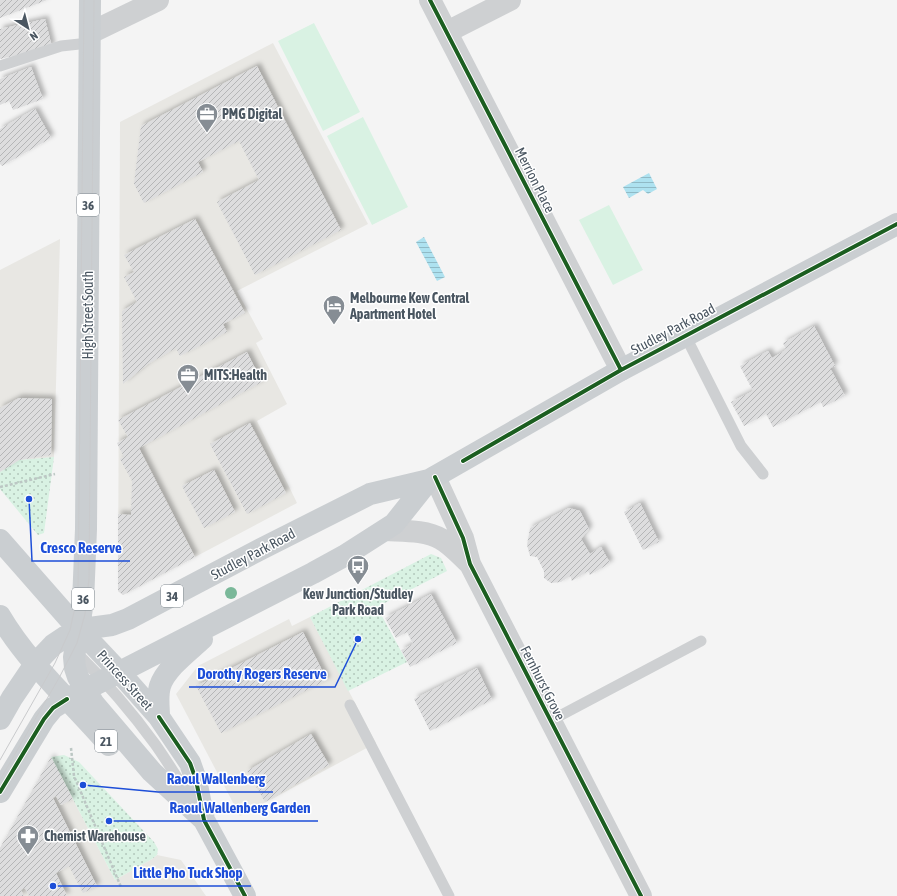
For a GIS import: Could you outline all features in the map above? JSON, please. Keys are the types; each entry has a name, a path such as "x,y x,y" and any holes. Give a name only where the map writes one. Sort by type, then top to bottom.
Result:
{"main road":[{"name":"High Street South","path":"90,0 86,529 83,602 73,640 75,668 94,686"},
{"name":"Studley Park Road","path":"73,640 128,619 370,494 432,479 621,370 897,224"},
{"name":"Studley Park Road","path":"94,686 324,568 394,524 432,479"},
{"name":"21","path":"0,540 73,640"},
{"path":"159,717 158,694 160,686 166,675 172,667 220,622"},
{"name":"21","path":"2,626 35,664"},
{"name":"34","path":"0,719 35,664 53,645 73,640"},
{"name":"Princess Street","path":"73,640 94,686 147,788 204,820"},
{"name":"Princess Street","path":"35,664 94,686 159,717 190,763 196,780 204,820 245,896"},
{"name":"34","path":"0,792 47,715 53,708 94,686"}],"street":[{"path":"90,38 158,0"},
{"name":"Merrion Place","path":"430,0 621,370"},
{"path":"447,32 510,0"},
{"name":"Fernhurst Grove","path":"432,479 459,527 470,564 641,896"},
{"name":"Fernhurst Grove","path":"386,530 427,534 436,537 450,546 470,564"}],"lane":[{"path":"0,66 90,38"},
{"path":"685,336 741,446 763,474"},
{"path":"550,721 701,641"},
{"path":"94,686 155,745 204,820"},
{"path":"350,705 449,896"}],"path":[{"path":"0,487 55,474"},
{"path":"71,748 74,776 121,887"}],"shaded area":[{"path":"273,43 368,224 237,291 263,339 256,343 287,404 257,421 297,503 123,595 118,591 120,122"},
{"path":"60,239 54,457 19,460 0,472 0,270"},
{"path":"310,617 376,743 240,816 176,694 198,666 289,619 292,626"},
{"path":"51,757 115,880 157,855 181,860 206,896 0,896 0,848"}],"green space":[{"path":"314,23 360,112 323,131 278,41"},
{"path":"363,117 408,207 372,225 327,136"},
{"path":"609,205 643,270 613,285 579,220"},
{"path":"54,457 44,533 38,535 0,489 0,472 19,460"},
{"path":"431,554 441,558 447,571 377,607 407,662 348,691 310,617"},
{"path":"64,755 79,762 154,842 158,849 157,855 115,880 51,757"}],"water":[{"path":"649,173 657,189 648,194 643,190 629,198 623,187"},
{"path":"424,237 445,277 437,281 416,242"}],"building":[{"path":"0,0 47,0 0,18"},
{"path":"45,19 52,47 0,59 0,29"},
{"path":"257,66 341,230 255,275 217,202 259,180 239,141 198,162 203,172 144,203 134,184 141,126"},
{"path":"31,67 43,99 13,110 9,101 0,105 0,79"},
{"path":"35,109 51,138 2,166 0,164 0,129"},
{"path":"195,219 245,313 223,324 227,332 180,356 176,348 148,364 123,384 122,311 137,302 124,277 134,272 124,255"},
{"path":"814,326 835,366 830,368 845,396 823,407 821,402 773,427 766,414 744,426 731,402 753,391 740,366 768,351 772,358 786,350 783,343"},
{"path":"247,352 262,382 139,448 195,557 123,595 118,591 118,514 131,515 132,481 120,459 124,457 117,443 128,437 118,420"},
{"path":"19,398 52,399 51,455 19,460 0,472 0,408"},
{"path":"250,423 286,493 247,514 210,444"},
{"path":"214,470 235,512 204,528 182,486"},
{"path":"640,503 659,542 643,550 624,512"},
{"path":"569,508 580,511 589,529 581,539 590,554 601,547 610,563 590,575 588,571 572,581 570,576 561,582 551,583 544,578 544,571 537,557 530,556 527,545 530,528"},
{"path":"431,594 457,643 410,667 401,650 413,644 407,632 396,638 385,618"},
{"path":"303,632 327,680 221,733 196,686"},
{"path":"477,668 492,700 430,731 414,699"},
{"path":"311,734 329,765 265,802 247,771"},
{"path":"51,757 73,799 61,805 56,796 53,798 97,886 83,893 69,866 56,873 67,896 29,896 25,888 21,890 24,896 0,896 0,848"}],"tram line":[{"path":"0,760 55,663 70,630 78,593 84,0"},
{"path":"0,780 59,678 77,643 85,614 89,579 94,0"}],"cycle path":[{"path":"430,0 621,370"},
{"path":"463,461 621,370 897,224"},
{"path":"435,477 463,538 470,564 641,896"},
{"path":"0,792 44,719 53,708 67,699"},
{"path":"159,717 190,763 196,780 204,820 245,896"}],"place":[{"name":"PMG Digital","path":"207,134"},
{"name":"Melbourne Kew Central Apartment Hotel","path":"334,326"},
{"name":"MITS:Health","path":"188,394"},
{"name":"Cresco Reserve","path":"29,499"},
{"name":"Kew Junction/Studley Park Road","path":"358,586"},
{"name":"Dorothy Rogers Reserve","path":"358,639"},
{"name":"Raoul Wallenberg","path":"83,785"},
{"name":"Raoul Wallenberg Garden","path":"109,821"},
{"name":"Chemist Warehouse","path":"28,856"},
{"name":"Little Pho Tuck Shop","path":"53,886"}]}
